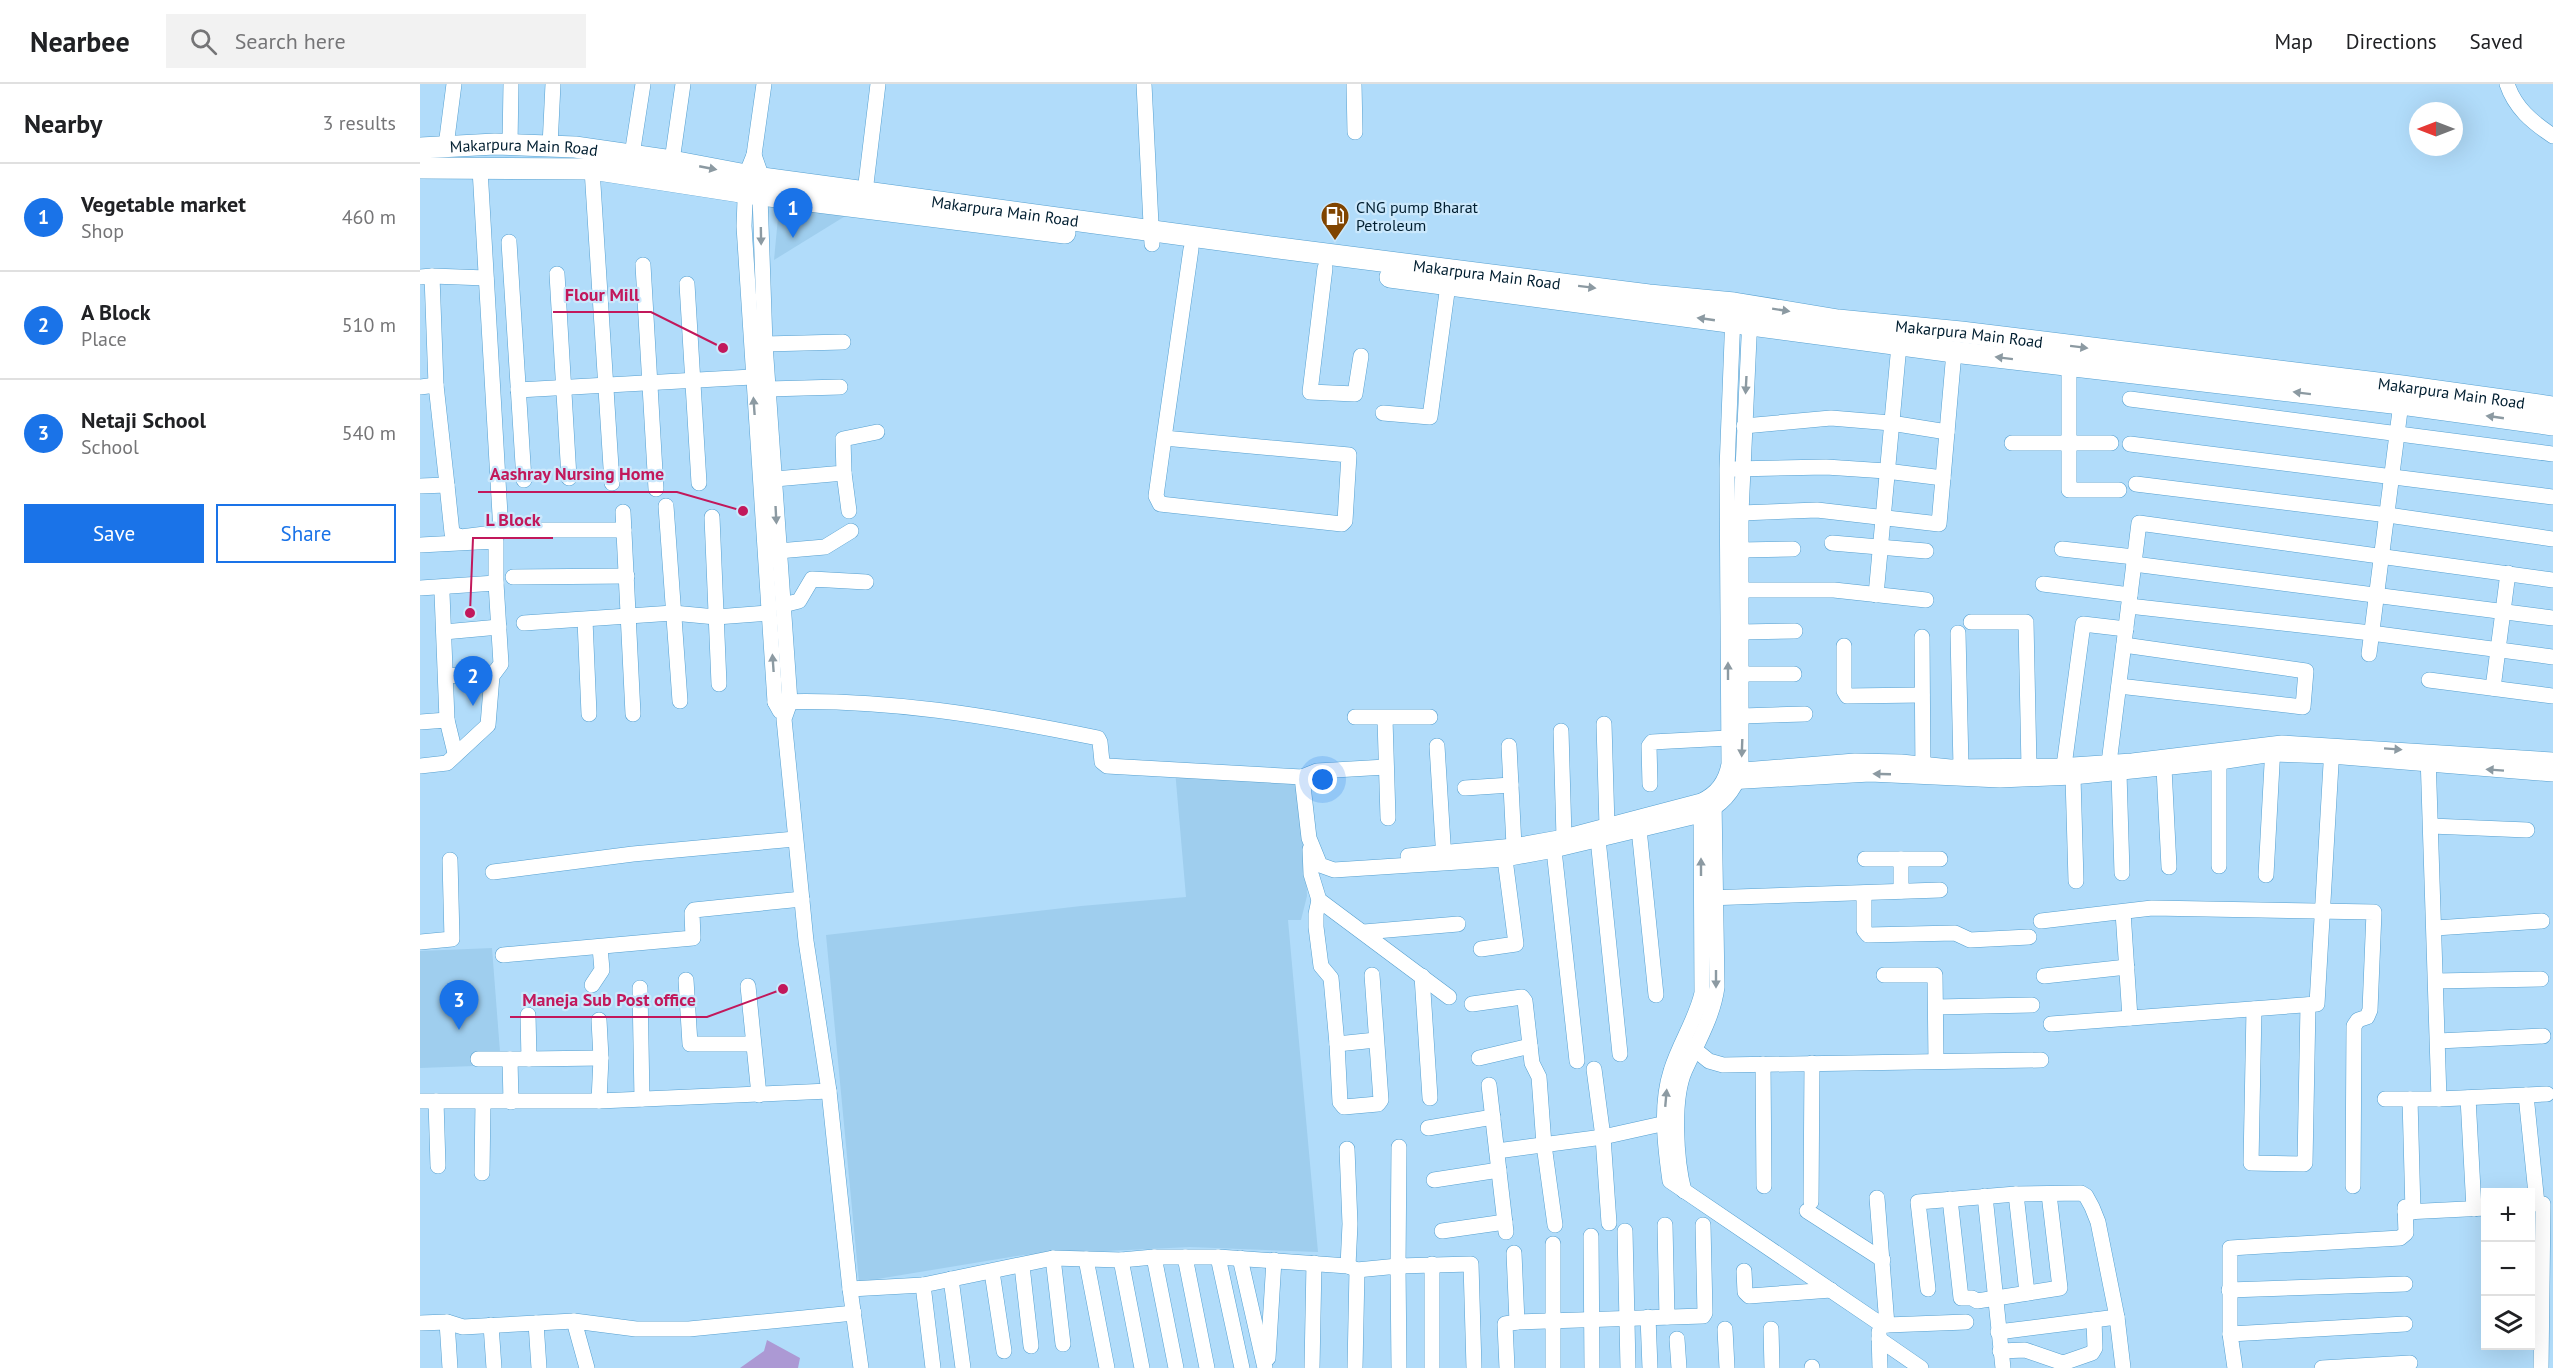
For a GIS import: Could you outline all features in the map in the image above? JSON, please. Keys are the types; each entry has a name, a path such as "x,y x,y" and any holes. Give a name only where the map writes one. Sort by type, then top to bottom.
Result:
{"highway":[{"name":"Makarpura Main Road","path":"420,148 510,144 575,147 672,161 753,185 865,192 1152,236 1191,249 1325,268 1448,285 1742,314 1838,320 1961,332 2402,395 2553,425"},
{"name":"Makarpura Main Road","path":"420,168 592,169 753,185 1152,236 1279,248 1649,295 1899,345 1954,352 2069,365 2553,407"}],"street":[{"path":"446,146 454,84"},
{"path":"510,144 511,84"},
{"path":"550,146 553,84"},
{"path":"632,155 643,84"},
{"path":"672,161 683,84"},
{"path":"764,84 754,155 745,270 752,377 765,448 775,480 783,605 782,702"},
{"path":"865,192 878,84"},
{"path":"1144,84 1152,236"},
{"path":"1354,84 1355,132"},
{"path":"2506,84 2524,114 2553,136"},
{"path":"480,169 501,532 461,537 452,533 426,277 486,278"},
{"path":"592,169 612,483"},
{"path":"753,185 768,389 765,448 769,613 782,702 802,899 829,1091 850,1289 861,1368"},
{"path":"509,242 525,480"},
{"path":"1164,438 1349,455 1345,521 1342,524 1160,504 1156,496 1164,438 1191,249"},
{"path":"643,265 656,489"},
{"path":"1325,268 1310,392 1355,394 1362,356"},
{"path":"558,274 570,478"},
{"path":"687,284 699,483"},
{"path":"1383,413 1430,417 1448,285"},
{"path":"1302,777 1314,852 1320,865 1334,870 1510,853 1598,839 1638,829 1720,791 1742,716 1741,632 1734,590 1741,550 1741,513 1735,469 1744,426 1742,314"},
{"path":"1742,314 1735,469 1734,590 1728,738 1708,898 1709,954 1717,987 1714,1005 1689,1045 1672,1122 1683,1191 1883,1324 1966,1322"},
{"path":"765,344 843,342"},
{"path":"1876,595 1899,345"},
{"path":"1741,513 1816,510 1939,524 1954,352"},
{"path":"2069,365 2069,490 2119,490"},
{"path":"518,390 752,377"},
{"path":"420,387 436,384"},
{"path":"768,389 840,387"},
{"path":"2368,654 2402,395"},
{"path":"2130,399 2553,454"},
{"path":"1744,426 1831,418 1891,423 1947,432"},
{"path":"849,511 844,473 843,439 877,432"},
{"path":"2012,443 2111,443"},
{"path":"2130,444 2553,497"},
{"path":"1735,469 1826,467 1943,478"},
{"path":"775,480 844,473"},
{"path":"2136,484 2388,515 2553,539"},
{"path":"420,486 447,485"},
{"path":"666,506 680,701"},
{"path":"623,512 633,714"},
{"path":"712,518 719,684"},
{"path":"2122,873 2114,768 2119,686 2140,523 2553,580"},
{"path":"508,530 624,530"},
{"path":"778,551 813,550 825,547 851,531"},
{"path":"420,545 496,542 501,664 494,673 488,725 447,763 420,766"},
{"path":"1832,543 1926,550"},
{"path":"1741,550 1793,549"},
{"path":"2062,549 2376,595 2553,618"},
{"path":"2493,688 2508,573"},
{"path":"513,577 627,576"},
{"path":"783,605 800,601 812,579 866,582"},
{"path":"420,588 496,583"},
{"path":"2043,584 2129,601 2553,657"},
{"path":"1734,590 1834,590 1926,600"},
{"path":"442,593 447,720 456,753"},
{"path":"524,623 673,613 716,617 769,613"},
{"path":"585,620 589,714"},
{"path":"1971,622 2026,622 2029,767"},
{"path":"2076,881 2068,772 2083,624 2126,629"},
{"path":"444,632 499,627"},
{"path":"1741,632 1795,631"},
{"path":"1958,633 1961,767"},
{"path":"1922,637 1923,770"},
{"path":"2119,686 2303,707 2306,671 2124,645"},
{"path":"1844,646 1844,691 1847,696 1922,695"},
{"path":"446,676 494,673"},
{"path":"1742,674 1794,674"},
{"path":"2429,680 2553,696"},
{"path":"782,702 916,706 1098,738 1101,742 1102,762 1107,766 1302,777 1317,771 1386,767"},
{"path":"1742,716 1805,714"},
{"path":"1355,717 1385,719 1430,717"},
{"path":"1385,719 1388,818"},
{"path":"420,722 447,720"},
{"path":"1604,724 1607,826"},
{"path":"1561,731 1559,844 1577,1061"},
{"path":"1650,784 1649,746 1652,742 1728,738"},
{"path":"1437,746 1443,858"},
{"path":"1481,950 1516,944 1510,853 1509,746"},
{"path":"1559,844 1607,826 1720,791 1855,760 1923,770 2000,773 2068,772 2219,757 2273,749 2331,750 2428,758 2553,774"},
{"path":"2266,875 2273,749"},
{"path":"2050,1024 2318,1003 2331,750"},
{"path":"2114,768 2164,768 2219,757"},
{"path":"2219,757 2219,866"},
{"path":"2428,758 2553,760"},
{"path":"2428,758 2439,1099"},
{"path":"1923,770 1961,767 2000,773 2029,767 2068,772"},
{"path":"2164,768 2169,867"},
{"path":"1465,788 1511,785"},
{"path":"2430,826 2527,830"},
{"path":"1638,829 1656,995"},
{"path":"493,872 633,854 795,839"},
{"path":"1598,839 1620,1054"},
{"path":"1314,852 1311,874 1319,900 1316,914 1321,966 1331,978 1341,1106 1378,1104 1381,1100 1372,975"},
{"path":"1865,859 1940,859"},
{"path":"1901,859 1901,891"},
{"path":"420,942 452,939 450,860"},
{"path":"1708,898 1940,890"},
{"path":"1864,893 1864,930 1868,935 1955,933 1970,940 2029,938"},
{"path":"503,956 693,938 692,913 694,910 802,899"},
{"path":"1319,900 1449,997"},
{"path":"2041,921 2152,908 2372,911 2375,915 2370,1010 2367,1017 2358,1020 2354,1026 2353,1186"},
{"path":"2123,912 2130,1018"},
{"path":"2434,928 2542,921"},
{"path":"1364,932 1458,924"},
{"path":"592,985 602,970 600,946"},
{"path":"2044,976 2127,967"},
{"path":"1884,975 1935,975 1936,1061"},
{"path":"1422,976 1430,1098"},
{"path":"2436,981 2541,979"},
{"path":"686,980 690,1044 753,1044"},
{"path":"748,986 759,1095"},
{"path":"640,988 642,1099"},
{"path":"1472,1004 1523,997 1532,1063 1539,1077 1544,1145 1555,1225"},
{"path":"1936,1007 2032,1005"},
{"path":"2254,1009 2250,1162 2304,1164 2306,1163 2308,1005"},
{"path":"528,1015 529,1059"},
{"path":"599,1020 601,1058 599,1101"},
{"path":"2438,1041 2543,1036"},
{"path":"1337,1044 1376,1040"},
{"path":"1689,1045 1709,1061 1723,1065 2041,1060"},
{"path":"1479,1058 1530,1046"},
{"path":"478,1059 601,1058"},
{"path":"510,1059 511,1102"},
{"path":"1812,1063 1809,1206 1883,1260"},
{"path":"1763,1064 1764,1186"},
{"path":"1594,1069 1603,1137 1609,1223"},
{"path":"1442,1231 1506,1227 1489,1085"},
{"path":"420,1101 599,1101 829,1091"},
{"path":"2385,1099 2547,1094"},
{"path":"2526,1095 2541,1204 2541,1368"},
{"path":"2408,1210 2480,1208 2468,1098"},
{"path":"2235,1368 2230,1334 2229,1290 2230,1251 2234,1246 2400,1238 2406,1233 2410,1099"},
{"path":"436,1101 438,1166"},
{"path":"482,1173 483,1102"},
{"path":"1428,1128 1493,1117"},
{"path":"1497,1151 1603,1137 1672,1122"},
{"path":"1398,1368 1399,1148"},
{"path":"1347,1149 1355,1368"},
{"path":"1434,1180 1499,1170"},
{"path":"1928,1289 1917,1205 1922,1201 2016,1194 2081,1193 2086,1196 2098,1222 2117,1317 2123,1368"},
{"path":"2016,1194 2027,1293"},
{"path":"1950,1199 1961,1298 1972,1298 1977,1301 2060,1288 2049,1194"},
{"path":"1984,1196 2003,1368"},
{"path":"1877,1198 1883,1260 1880,1368"},
{"path":"1665,1225 1667,1317"},
{"path":"1507,1368 1505,1324 1703,1316 1706,1313 1703,1225"},
{"path":"1625,1231 1628,1368"},
{"path":"1591,1236 1592,1368"},
{"path":"1553,1244 1553,1368"},
{"path":"1514,1253 1517,1322"},
{"path":"850,1289 923,1285 1053,1258 1121,1260 1154,1257 1218,1257 1314,1263 1353,1268 1467,1263 1473,1268 1474,1368"},
{"path":"1154,1257 1176,1368"},
{"path":"1185,1257 1207,1368"},
{"path":"1218,1257 1242,1368"},
{"path":"1053,1258 1063,1344"},
{"path":"1240,1258 1266,1368"},
{"path":"1086,1259 1107,1368"},
{"path":"1121,1260 1142,1368"},
{"path":"1266,1368 1274,1260"},
{"path":"1312,1368 1314,1263"},
{"path":"1432,1264 1432,1368"},
{"path":"1022,1266 1031,1346"},
{"path":"1744,1271 1745,1292 1749,1296 1831,1290"},
{"path":"992,1272 1004,1351"},
{"path":"951,1279 963,1368"},
{"path":"2229,1290 2405,1284"},
{"path":"923,1285 933,1368"},
{"path":"420,1323 447,1322 463,1327 574,1321 636,1329 689,1329 854,1313"},
{"path":"1648,1317 1650,1368"},
{"path":"1998,1332 2117,1317"},
{"path":"2000,1351 2025,1350 2057,1362 2068,1363 2091,1353 2095,1348 2094,1320"},
{"path":"574,1321 587,1368"},
{"path":"447,1322 450,1368"},
{"path":"536,1323 539,1368"},
{"path":"2230,1334 2405,1324"},
{"path":"491,1325 494,1368"},
{"path":"1725,1329 1727,1368"},
{"path":"1771,1329 1772,1368"},
{"path":"1677,1340 1679,1368"},
{"path":"1879,1340 1921,1368"},
{"path":"2322,1368 2410,1364"}],"shaded area":[{"path":"779,207 847,215 774,260"},
{"path":"1175,770 1298,778 1303,788 1307,896 1301,920 1288,920 1318,1252 1190,1247 1023,1255 859,1282 826,935 1081,906 1186,897"},
{"path":"492,948 501,1065 420,1068 420,951"},
{"path":"767,1340 800,1358 798,1368 740,1368 764,1351"}],"place":[{"name":"Vegetable market","path":"793,238"},
{"name":"CNG pump Bharat Petroleum","path":"1335,242"},
{"name":"Flour Mill","path":"723,348"},
{"name":"Aashray Nursing Home","path":"743,511"},
{"name":"L Block","path":"470,613"},
{"name":"A Block","path":"473,706"},
{"name":"Maneja Sub Post office","path":"783,989"},
{"name":"Netaji School","path":"459,1030"}]}
